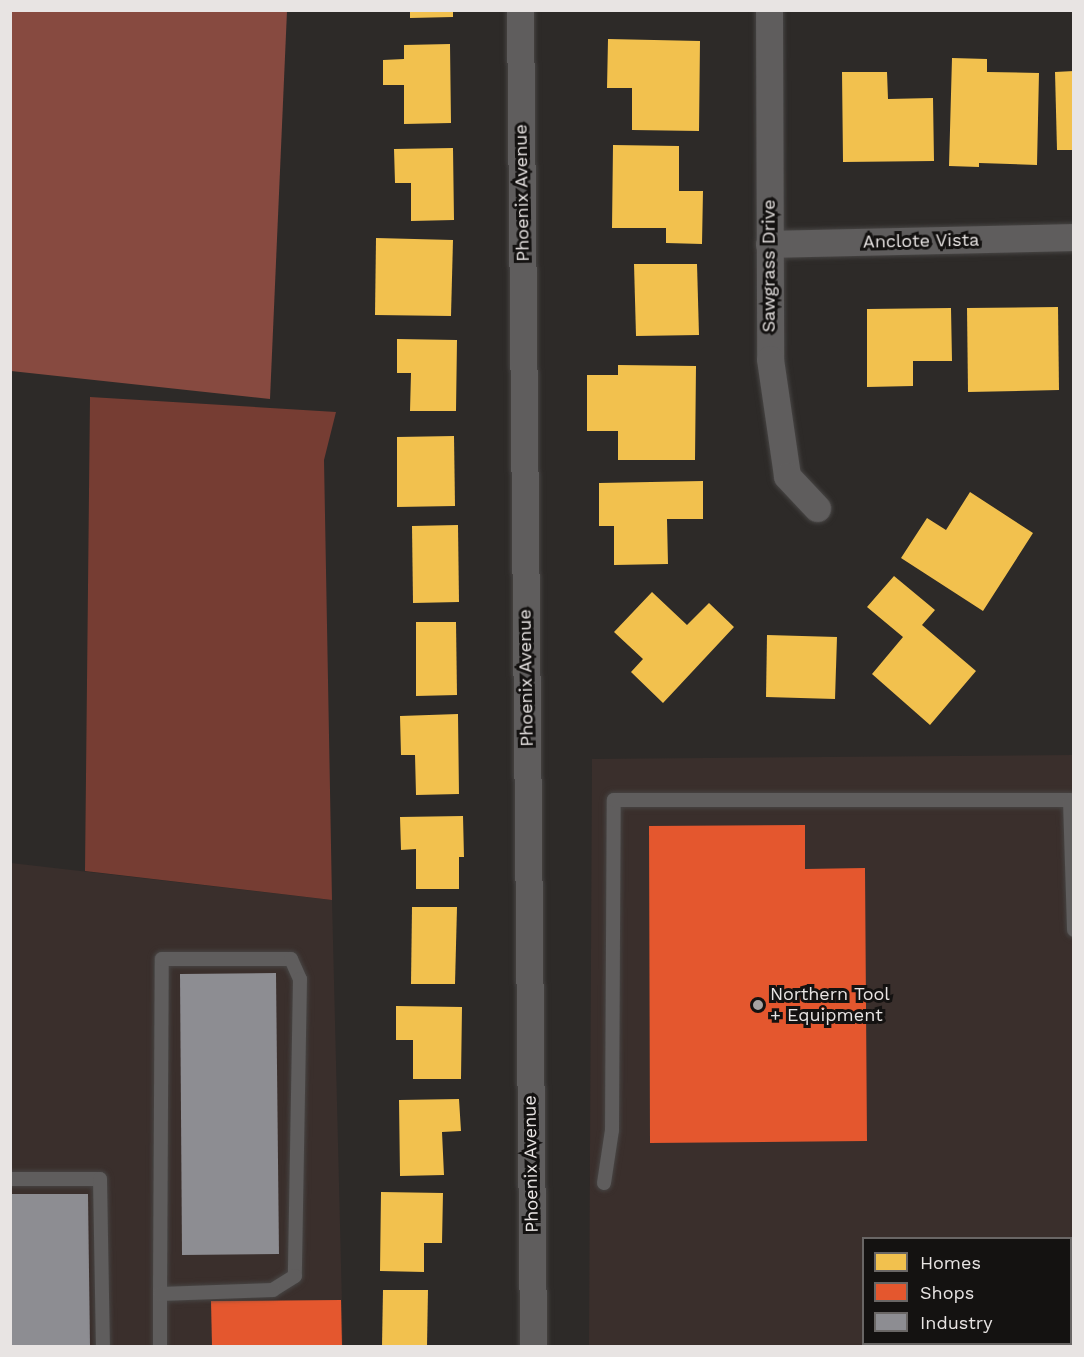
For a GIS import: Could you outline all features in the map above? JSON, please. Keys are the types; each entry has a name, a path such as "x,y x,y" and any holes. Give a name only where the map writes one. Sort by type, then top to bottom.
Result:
{"street":[{"name":"Phoenix Avenue","path":"520,10 533,1347"},
{"name":"Sawgrass Drive","path":"769,10 770,359 787,476 817,508"},
{"name":"Anclote Vista","path":"769,244 1074,237"}],"lane":[{"path":"604,1183 612,1130 615,800 1070,800 1074,930"},
{"path":"160,1294 273,1290 295,1276 300,979 291,959 162,959 160,1294 160,1347"},
{"path":"10,1179 100,1179 103,1347"}],"shaded area":[{"path":"11,10 287,11 270,399 11,371"},
{"path":"90,397 336,412 324,460 332,900 85,871"},
{"path":"1073,755 1073,1346 589,1346 592,759"},
{"path":"11,863 332,900 343,1346 11,1346"}],"building: Homes":[{"path":"410,10 453,10 453,17 410,18"},
{"path":"608,39 700,41 699,131 632,130 632,88 607,88"},
{"path":"450,44 451,123 404,124 404,85 383,85 383,60 404,59 404,45"},
{"path":"952,58 987,59 987,72 1039,73 1037,165 979,163 979,167 949,166"},
{"path":"1074,71 1074,150 1057,150 1055,72"},
{"path":"842,72 887,72 888,99 933,98 934,161 843,162"},
{"path":"613,145 679,146 679,191 703,191 702,244 666,243 666,228 612,228"},
{"path":"453,148 454,220 411,221 411,183 395,183 394,149"},
{"path":"376,238 453,240 451,316 375,315"},
{"path":"634,264 697,264 699,335 636,336"},
{"path":"1058,307 1059,390 968,392 967,308"},
{"path":"951,308 952,361 913,361 913,386 867,387 867,309"},
{"path":"397,339 457,340 456,411 410,411 411,373 397,373"},
{"path":"618,365 696,366 695,460 618,460 618,431 587,431 587,375 618,375"},
{"path":"454,436 455,506 397,507 397,437"},
{"path":"703,481 703,519 667,519 668,564 614,565 614,526 599,526 599,483"},
{"path":"970,492 1033,533 983,611 901,558 927,518 946,530"},
{"path":"458,525 459,602 413,603 412,526"},
{"path":"894,576 935,610 922,625 976,671 930,725 872,674 903,637 867,607"},
{"path":"652,592 687,625 709,603 734,627 663,703 631,672 643,659 614,632"},
{"path":"416,622 456,622 457,695 416,696"},
{"path":"767,635 837,637 835,699 766,697"},
{"path":"458,714 459,794 416,795 415,755 401,755 400,716"},
{"path":"463,816 464,857 459,857 459,889 416,889 416,849 401,850 400,817"},
{"path":"412,907 457,907 455,984 411,984"},
{"path":"396,1006 462,1007 461,1079 413,1079 413,1040 396,1040"},
{"path":"459,1099 461,1131 442,1132 444,1175 400,1176 399,1100"},
{"path":"381,1192 443,1193 442,1243 424,1243 424,1272 380,1271"},
{"path":"383,1290 428,1290 427,1346 382,1346"}],"building: Shops":[{"name":"Northern Tool + Equipment","path":"805,825 805,869 865,868 867,1141 650,1143 649,826"},
{"path":"341,1300 342,1346 212,1346 211,1301"}],"building: Industry":[{"path":"276,973 279,1254 182,1255 180,974"},
{"path":"10,1194 88,1194 90,1346 10,1346"}],"place":[{"name":"Northern Tool + Equipment","path":"758,1005"}]}
